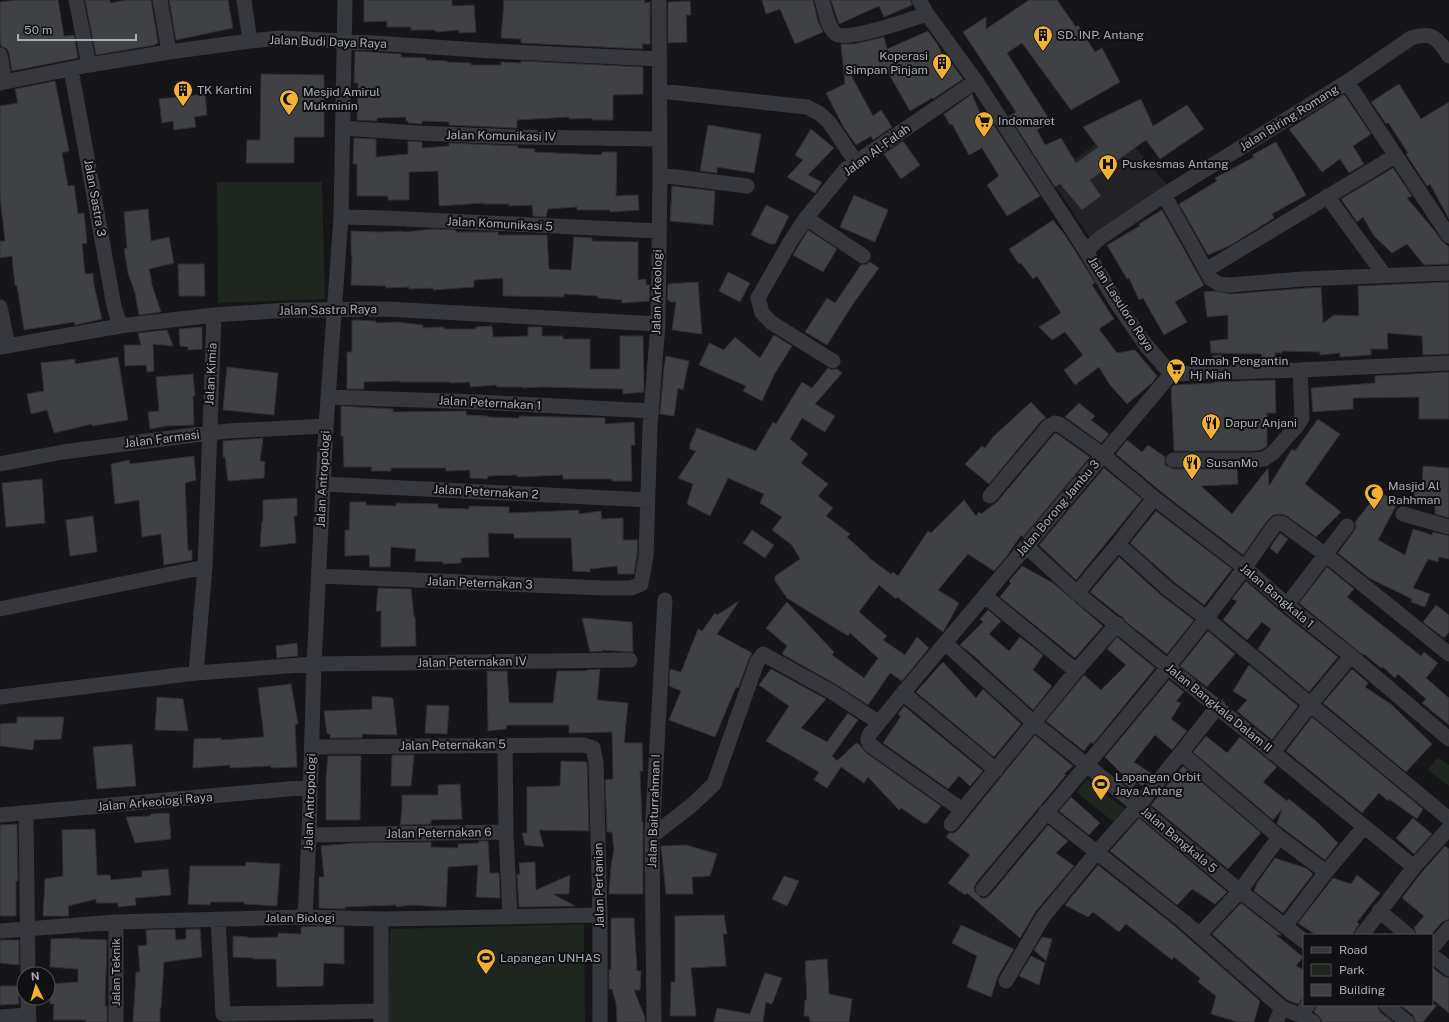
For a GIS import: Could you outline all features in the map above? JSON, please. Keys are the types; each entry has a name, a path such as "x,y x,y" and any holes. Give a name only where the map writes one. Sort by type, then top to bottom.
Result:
{"street":[{"path":"76,0 89,65"},
{"path":"160,0 169,52"},
{"path":"244,0 250,41"},
{"name":"Jalan Antropologi","path":"304,917 309,835 314,664 326,426 341,217 345,0"},
{"name":"Jalan Arkeologi","path":"641,584 646,556 650,427 658,324 658,231 660,175 659,0"},
{"path":"822,0 828,22 834,32 843,36 856,35 927,14"},
{"name":"Jalan Lasuloro Raya","path":"919,0 927,14 976,81 1086,251 1116,302 1145,344 1172,374"},
{"name":"Jalan Biring Romang","path":"1086,251 1100,238 1164,195 1347,82 1411,38 1428,34 1436,38 1449,56"},
{"name":"Jalan Budi Daya Raya","path":"2,83 89,65 169,52 280,38 493,51 660,59"},
{"path":"0,55 2,83"},
{"name":"Jalan Sastra 3","path":"71,69 114,306 120,326"},
{"name":"Jalan Al-Falah","path":"833,361 772,323 762,313 758,298 790,242 806,218 846,168 976,81"},
{"path":"1347,82 1449,236"},
{"path":"660,91 807,107 819,113 829,122 856,162"},
{"name":"Jalan Komunikasi IV","path":"343,128 516,137 660,139"},
{"path":"1206,270 1395,156"},
{"path":"660,175 747,186"},
{"path":"1164,195 1211,279 1219,284 1224,285 1302,279 1449,273"},
{"path":"1327,196 1385,276"},
{"name":"Jalan Komunikasi 5","path":"341,217 658,231"},
{"path":"806,218 863,256"},
{"path":"0,307 4,347"},
{"name":"Jalan Sastra Raya","path":"4,347 120,326 214,315 290,310 386,309 658,324"},
{"name":"Jalan Kimia","path":"196,673 205,567 214,315"},
{"path":"1172,374 1449,363"},
{"path":"1173,460 1252,460 1264,458 1273,453 1302,418 1300,370"},
{"name":"Jalan Borong Jambu 3","path":"962,810 870,744 868,740 869,735 878,722 1172,374"},
{"name":"Jalan Peternakan 1","path":"328,397 478,402 652,411"},
{"name":"Jalan Bangkala 1","path":"990,496 1048,427 1055,423 1059,424 1103,454 1154,498 1245,568 1287,605 1351,656 1449,739"},
{"name":"Jalan Farmasi","path":"0,464 63,452 209,433 326,426"},
{"name":"Jalan Peternakan 2","path":"323,484 648,500"},
{"path":"1077,593 1154,498"},
{"path":"1403,514 1449,526"},
{"path":"983,889 1086,764 1169,667 1245,568 1277,523 1282,523 1326,555 1449,654"},
{"path":"1287,605 1347,526"},
{"path":"1118,544 1168,589 1206,618 1449,818"},
{"name":"Jalan Bangkala Dalam II","path":"1026,546 1077,593 1218,706 1414,867"},
{"path":"0,609 205,567"},
{"name":"Jalan Peternakan 3","path":"319,576 603,588 631,588 641,584"},
{"path":"985,596 1076,671"},
{"name":"Jalan Baiturrahman I","path":"654,1022 652,836 665,600"},
{"path":"951,824 1076,671 1117,624"},
{"name":"Jalan Bangkala 5","path":"945,643 1034,723 1138,806 1240,891 1303,940"},
{"path":"652,836 692,805 714,784 757,662 763,654 832,692 878,722"},
{"path":"1274,753 1310,705 1351,656"},
{"name":"Jalan Peternakan IV","path":"0,697 196,673 314,664 630,660"},
{"path":"903,694 996,770"},
{"path":"1006,981 1043,917 1096,853 1138,806 1218,706"},
{"name":"Jalan Peternakan 6","path":"309,835 506,832 505,745"},
{"name":"Jalan Peternakan 5","path":"312,747 584,745 593,748"},
{"name":"Jalan Pertanian","path":"593,748 596,762 600,915 600,1022"},
{"path":"1181,754 1279,837 1326,872"},
{"name":"Jalan Arkeologi Raya","path":"0,815 310,787"},
{"path":"1046,812 1182,920 1282,1008 1307,1014"},
{"path":"26,813 28,966"},
{"path":"1285,926 1326,872 1364,827"},
{"path":"1363,934 1414,867 1449,828"},
{"path":"506,832 510,917"},
{"path":"1199,935 1240,891 1279,837"},
{"path":"1380,911 1407,934"},
{"name":"Jalan Biologi","path":"0,931 116,922 218,919 304,917 381,919 600,915"},
{"path":"218,919 224,1014 306,1017 381,1017 381,919"},
{"name":"Jalan Teknik","path":"116,922 116,1022"},
{"path":"1433,947 1449,928"},
{"path":"1433,956 1449,969"},
{"path":"0,1017 28,1018 28,1006"},
{"path":"1387,1006 1407,1022"},
{"path":"1276,1022 1282,1008"}],"shaded area":[{"name":"Puskesmas Antang","path":"1119,128 1169,187 1091,239 1047,174 1072,156 1075,159"}],"green space":[{"path":"217,182 322,182 325,299 218,303"},
{"path":"1438,757 1449,765 1449,786 1428,770"},
{"name":"Lapangan Orbit Jaya Antang","path":"1087,779 1126,810 1115,823 1076,792"},
{"name":"Lapangan UNHAS","path":"584,924 585,1022 387,1022 390,929"}],"building":[{"path":"18,0 58,0 64,36 74,35 78,58 12,71 9,53 7,49 1,46 0,2"},
{"path":"85,0 110,0 110,3 127,0 151,0 158,43 155,45 96,55"},
{"path":"169,0 228,0 233,28 176,40"},
{"path":"364,0 452,0 452,6 474,5 476,32 459,33 459,30 436,32 435,30 411,30 411,27 387,27 387,21 364,22"},
{"path":"504,0 645,0 644,3 650,2 650,44 642,44 643,49 521,43 521,39 501,38"},
{"path":"762,0 813,0 818,21 823,32 795,44 780,9 766,14"},
{"path":"831,0 910,0 912,5 884,17 879,6 839,24"},
{"path":"1029,0 1057,0 1076,27 1078,25 1095,52 1102,48 1120,82 1071,110 1022,43 1007,53 1051,122 1037,130 1045,145 1061,138 1076,163 1098,147 1083,127 1141,99 1153,126 1187,105 1204,129 1160,159 1146,140 1090,180 1101,196 1082,210 1060,184 1055,187 1009,116 1016,112 963,32 986,17 986,29"},
{"path":"690,1 691,15 686,15 687,42 668,43 668,2"},
{"path":"928,31 938,45 946,63 950,61 963,79 933,99 932,98 910,111 886,69 851,75 873,116 881,110 892,127 873,140 871,136 856,145 844,128 826,93 845,84 841,44 854,44 884,37 887,49"},
{"path":"355,51 401,54 401,57 471,63 471,65 501,65 501,62 521,63 521,61 643,67 643,94 613,95 613,120 592,120 592,118 569,119 569,117 517,120 517,128 449,125 449,122 422,121 422,124 408,123 408,121 406,121 406,117 377,118 377,121 357,120 358,83 354,83"},
{"path":"261,74 324,75 324,137 294,137 294,163 246,163 247,140 260,140"},
{"path":"55,81 69,151 62,153 68,186 74,185 78,214 84,213 87,243 82,244 85,274 93,273 94,285 102,319 75,325 74,322 24,330 17,286 15,286 12,256 0,258 0,241 5,241 0,196 0,106 18,103 15,89"},
{"path":"1399,84 1421,119 1449,102 1449,219 1430,184 1427,186 1406,154 1408,153 1388,122 1386,124 1371,102"},
{"name":"TK Kartini","path":"205,94 207,115 194,117 196,127 174,130 173,121 162,123 159,99"},
{"path":"972,94 986,128 993,124 1040,196 1007,216 987,185 999,176 982,148 969,155 952,124 950,125 944,114"},
{"path":"1344,94 1371,134 1353,146 1364,164 1349,173 1340,159 1322,172 1289,129"},
{"path":"708,125 761,134 754,173 717,167 717,173 700,171"},
{"path":"811,129 834,148 808,175 822,182 815,193 787,177 803,160 795,155"},
{"path":"354,138 376,139 376,157 408,154 408,141 422,142 422,148 449,146 449,143 518,146 518,148 535,149 534,152 601,155 602,152 617,152 616,196 638,195 639,210 610,212 610,210 577,210 577,207 548,209 546,217 533,216 532,205 509,206 509,204 484,203 439,206 438,171 409,172 409,200 388,200 388,196 357,196 357,164 353,164"},
{"path":"903,141 920,165 901,179 884,154"},
{"path":"1276,142 1306,195 1272,214 1274,218 1231,245 1208,255 1179,204 1217,181 1215,178 1254,157 1252,155"},
{"path":"1393,168 1412,196 1407,198 1442,241 1449,247 1449,264 1424,265 1407,244 1392,253 1374,236 1363,217 1357,222 1341,199"},
{"path":"672,186 715,191 713,225 670,221"},
{"path":"854,195 888,210 875,242 840,227"},
{"path":"766,205 789,216 775,244 770,244 751,235"},
{"path":"148,209 151,241 169,237 174,263 149,269 151,282 161,312 139,315 135,293 128,273 124,249 127,248 124,212"},
{"path":"1162,210 1204,285 1175,302 1187,322 1164,335 1143,298 1139,300 1129,278 1127,279 1107,245 1140,226 1139,224"},
{"path":"1053,220 1065,235 1084,265 1095,283 1092,285 1114,319 1099,329 1117,353 1135,350 1157,376 1152,383 1127,404 1110,385 1099,367 1075,385 1064,370 1083,355 1065,332 1052,340 1039,327 1061,313 1037,276 1033,279 1021,263 1019,264 1009,249"},
{"path":"434,229 456,230 456,232 498,232 498,235 547,235 549,269 571,270 574,237 592,238 592,241 638,242 638,280 646,279 646,285 650,285 649,301 622,303 622,300 598,298 598,296 564,294 564,297 503,296 503,278 474,280 474,287 433,290 433,288 409,289 409,287 386,288 386,286 351,285 351,231 403,232"},
{"path":"808,230 837,249 823,272 793,255"},
{"path":"870,262 879,268 853,304 827,345 805,332 827,298 835,303 861,265"},
{"path":"178,264 204,264 205,296 179,296"},
{"path":"728,272 750,283 740,302 719,291"},
{"path":"698,282 702,334 672,330 676,302 670,302 667,300 668,284"},
{"path":"1449,282 1449,354 1423,355 1422,336 1387,333 1388,349 1371,349 1371,355 1340,357 1340,353 1320,355 1320,352 1282,351 1282,353 1275,353 1275,362 1262,362 1262,354 1211,353 1210,341 1228,339 1228,315 1207,317 1204,292 1214,291 1231,294 1321,287 1323,323 1334,315 1359,316 1358,286"},
{"path":"352,320 376,321 376,323 397,322 423,325 423,328 444,327 444,329 476,329 476,327 492,326 493,337 528,336 528,327 542,327 542,336 563,336 563,339 590,339 590,369 620,369 620,336 643,336 644,392 623,394 623,389 523,388 497,387 496,385 470,387 470,382 450,383 400,381 364,382 364,389 347,389 347,352 352,352"},
{"path":"202,327 202,349 188,350 188,347 180,346 179,329"},
{"path":"167,330 173,346 153,344 154,371 147,372 146,365 125,366 124,345 141,345 138,333"},
{"path":"774,335 792,346 774,375 762,401 743,391 746,386 699,365 709,343 724,350 735,337 760,358"},
{"path":"1222,355 1223,363 1213,364 1212,356"},
{"path":"666,356 689,361 683,390 678,388 674,416 660,414"},
{"path":"118,357 128,420 92,426 92,424 54,433 47,410 31,414 27,394 44,391 41,363 75,359 75,364"},
{"path":"227,367 278,373 274,415 223,410"},
{"path":"828,368 832,370 837,369 842,373 815,404 835,416 825,432 802,418 790,439 808,454 801,463 828,484 818,496 833,508 826,516 850,534 847,537 869,558 891,574 893,572 898,576 928,531 931,533 964,500 976,516 979,512 981,514 997,502 1054,434 1056,433 1090,457 1023,537 1021,535 1006,557 994,571 968,554 938,590 959,603 943,632 897,597 896,599 879,585 859,612 887,636 883,640 905,655 917,637 929,648 902,681 890,673 868,705 837,685 782,654 787,646 766,628 787,602 834,652 832,655 864,678 878,658 850,633 848,636 787,598 775,581 775,576 800,559 792,545 772,530 782,517 760,503 764,494 728,478 710,516 687,504 693,484 678,478 696,451 690,449 690,444 697,428 756,451 773,422 776,424 802,382 812,388"},
{"path":"1449,372 1449,419 1419,419 1419,397 1353,398 1353,409 1313,412 1311,388 1375,383 1375,376"},
{"path":"193,374 195,396 193,396 194,425 166,426 150,429 148,412 159,411 156,377"},
{"path":"1275,380 1276,413 1267,413 1267,446 1261,450 1253,451 1174,451 1171,388 1174,385"},
{"path":"1031,402 1046,418 1041,421 989,484 965,464 982,446 985,448 993,437"},
{"path":"1079,403 1095,416 1091,420 1109,434 1101,443 1065,417"},
{"path":"341,406 393,409 393,412 466,411 466,415 488,417 519,418 519,416 605,418 605,424 634,422 635,445 631,445 632,481 612,481 612,479 563,479 563,475 517,477 517,475 488,476 487,479 470,478 470,470 446,471 446,468 391,468 391,471 371,471 372,467 344,467 343,436 341,436"},
{"path":"1318,419 1340,434 1305,484 1341,512 1316,537 1287,516 1282,514 1273,515 1243,555 1160,491 1116,454 1127,440 1142,452 1148,445 1165,457 1165,465 1173,469 1237,469 1238,484 1201,486 1232,514 1268,468 1269,486 1292,449 1295,451"},
{"path":"263,438 260,461 265,462 264,478 228,481 225,457 223,457 223,441"},
{"path":"194,456 196,480 185,483 188,551 192,550 192,560 164,565 161,534 142,537 139,500 115,504 111,464 129,460 130,464"},
{"path":"1423,466 1449,468 1449,518 1435,514 1435,506 1413,502 1416,484 1422,485"},
{"path":"1104,468 1142,499 1076,580 1039,545"},
{"path":"42,479 45,523 6,527 2,483"},
{"path":"1379,492 1398,502 1378,540 1405,555 1413,529 1432,535 1433,532 1449,536 1449,559 1439,557 1438,562 1428,559 1413,588 1430,594 1425,607 1411,602 1412,599 1369,578 1338,553 1354,531 1356,527 1355,522"},
{"path":"297,498 297,516 294,516 296,543 260,547 263,521 263,500"},
{"path":"350,502 366,502 366,505 396,506 396,503 438,504 438,508 469,509 469,506 509,507 509,513 579,510 579,514 601,511 602,519 623,518 623,540 638,540 634,574 618,574 617,566 590,569 590,572 573,571 571,538 514,538 514,534 488,533 489,557 461,558 461,563 443,564 443,562 415,561 416,549 391,547 390,567 370,567 369,555 345,556 345,530 349,530"},
{"path":"1156,511 1232,569 1204,605 1174,582 1130,543"},
{"path":"93,516 97,552 70,556 66,520"},
{"path":"752,530 774,545 765,558 743,543"},
{"path":"1280,533 1288,539 1277,554 1270,548"},
{"path":"1119,557 1162,596 1194,620 1167,654 1125,621 1123,617 1090,592"},
{"path":"1022,566 1053,583 1103,626 1075,658 1000,597 1011,583 1009,581"},
{"path":"1327,567 1354,589 1347,597 1421,656 1424,652 1438,663 1426,678 1449,698 1449,725 1422,703 1426,699 1398,674 1395,678 1383,667 1381,668 1299,603"},
{"path":"1246,581 1281,612 1338,657 1309,692 1258,649 1271,629 1262,622 1247,640 1223,620 1237,601 1232,599"},
{"path":"378,588 411,589 415,617 416,646 381,647 381,611 376,611"},
{"path":"739,601 717,634 752,653 738,688 736,687 715,737 669,720 681,691 669,686 670,669 681,672 698,629 702,631 715,613 717,615"},
{"path":"1436,605 1449,615 1449,632 1444,638 1423,622"},
{"path":"988,610 1001,621 989,634 1009,651 1020,637 1043,655 1033,670 1052,686 1033,710 980,661 960,645 983,622 980,619"},
{"path":"582,618 632,622 633,652 602,650 590,652"},
{"path":"1208,631 1235,654 1207,687 1180,666"},
{"path":"1117,637 1155,668 1093,744 1091,742 1084,751 1046,721 1084,675 1101,690 1126,665 1107,649"},
{"path":"297,643 298,656 277,658 276,646"},
{"path":"943,662 976,698 983,689 1021,724 994,757 916,692"},
{"path":"1249,665 1298,706 1272,740 1237,711 1247,700 1233,691"},
{"path":"600,669 597,700 628,703 624,743 642,743 643,771 640,771 643,822 643,894 609,894 614,849 612,832 607,832 605,780 613,779 612,732 569,733 569,725 507,725 506,729 488,731 487,671 507,671 509,703 553,703 557,671 587,671"},
{"path":"771,669 826,699 801,728 827,742 848,713 858,720 832,756 837,761 856,743 860,745 865,752 941,806 927,823 923,823 901,808 899,810 868,777 864,783 841,767 827,788 814,780 819,772 766,741 789,706 759,685"},
{"path":"1352,669 1368,683 1365,687 1392,705 1432,744 1406,772 1323,703"},
{"path":"1169,680 1184,692 1176,701 1181,703 1171,719 1187,731 1172,750 1155,735 1134,762 1152,774 1142,786 1137,782 1131,789 1121,781 1125,777 1105,757"},
{"path":"291,684 298,724 295,724 297,767 271,768 271,766 230,768 230,765 193,768 194,739 221,738 221,740 264,737 258,688"},
{"path":"372,696 393,698 397,735 362,734 362,738 330,738 330,734 327,734 324,711 372,709"},
{"path":"157,697 183,699 188,731 155,730"},
{"path":"427,705 449,706 447,734 425,733"},
{"path":"904,706 983,771 970,786 959,776 948,789 883,743 901,716 898,714"},
{"path":"17,717 64,717 61,739 34,740 33,750 0,746 0,724 17,723"},
{"path":"1312,717 1423,809 1417,819 1389,799 1388,801 1379,793 1362,813 1286,751"},
{"path":"1035,735 1073,766 1064,774 1066,775 976,883 974,888 975,892 981,898 986,898 990,895 1048,825 1068,841 1056,853 1074,866 1036,911 1020,938 967,893 965,895 948,883 970,855 946,837 949,833 954,833 958,830"},
{"path":"1206,736 1227,753 1240,737 1277,767 1263,782 1287,801 1289,799 1316,821 1338,843 1325,860 1277,824 1282,809 1273,820 1193,752"},
{"path":"132,744 136,786 97,789 93,747"},
{"path":"392,755 414,755 411,786 391,786"},
{"path":"328,756 361,756 360,820 326,820 326,777"},
{"path":"561,761 587,762 589,831 539,830 544,847 525,845 522,833 527,833 527,787 560,786"},
{"path":"1183,766 1261,833 1228,869 1151,805"},
{"path":"460,784 462,819 431,820 431,824 400,825 402,795 438,795 438,785"},
{"path":"1071,797 1100,823 1089,835 1059,811"},
{"path":"169,813 171,839 135,843 126,817 150,816 151,814"},
{"path":"1139,818 1227,892 1215,904 1192,889 1177,905 1110,851"},
{"path":"1413,818 1432,834 1414,854 1396,838"},
{"path":"17,824 18,881 16,881 16,916 0,916 0,825"},
{"path":"95,829 97,875 110,875 111,880 142,877 142,871 168,869 171,895 135,898 136,905 118,907 118,903 96,903 96,899 68,906 69,916 43,916 45,879 63,876 62,830"},
{"path":"479,841 488,841 490,873 499,873 500,898 476,897 478,865 448,867 446,907 410,905 396,907 396,905 345,907 345,909 319,908 319,877 324,877 321,846 354,843 431,842 431,847 458,848 458,844 479,843"},
{"path":"686,845 717,854 710,876 692,877 693,894 666,894 661,846"},
{"path":"1445,846 1449,849 1449,919 1442,922 1432,934 1417,934 1414,928 1424,916 1402,898 1421,873"},
{"path":"1275,858 1306,868 1313,874 1283,913 1254,891 1257,883"},
{"path":"246,862 280,864 277,906 244,904 244,902 210,902 210,905 188,904 190,866 246,866"},
{"path":"535,862 536,890 570,875 569,894 553,894 575,906 519,907 517,874 520,875 519,863"},
{"path":"1098,865 1176,927 1260,1001 1254,1022 1238,1022 1211,1014 1216,996 1198,982 1200,978 1174,957 1172,960 1126,924 1119,932 1093,912 1088,917 1065,905"},
{"path":"1357,875 1380,893 1357,922 1359,924 1353,934 1314,934 1298,923 1333,878 1351,884"},
{"path":"784,876 799,881 787,906 772,899"},
{"path":"1241,903 1282,935 1276,935 1303,957 1296,966 1303,970 1303,998 1298,1004 1287,1000 1212,934"},
{"path":"724,915 727,934 723,934 726,966 691,968 696,1016 670,1016 671,982 675,982 675,916"},
{"path":"611,918 634,918 637,971 641,971 640,990 634,990 645,1018 645,1022 617,1022 616,1003 612,989 609,989 609,970 611,970"},
{"path":"961,925 1014,949 998,976 991,997 967,987 977,956 952,943"},
{"path":"301,927 344,927 344,964 324,963 323,986 277,987 276,959 233,957 233,936 248,938 278,937 278,933 301,934"},
{"path":"175,929 176,940 186,939 186,929 200,929 202,957 164,962 160,1022 133,1022 136,972 140,972 138,946 147,945 146,930"},
{"path":"1042,937 1052,939 1046,961 1034,950"},
{"path":"79,938 107,940 105,1006 107,1006 107,1022 86,1022 86,1020 53,1020 54,1006 56,1006 56,984 78,982 78,969 50,966 51,939"},
{"path":"0,940 19,940 19,965 0,963"},
{"path":"1031,956 1045,963 1039,985 1019,976"},
{"path":"827,959 829,994 852,999 849,1022 810,1022 809,1016 804,1016 805,1000 807,1000 805,961"},
{"path":"1433,968 1443,976 1449,978 1449,1013 1433,1000"},
{"path":"765,973 782,978 772,1004 766,1002 763,1022 714,1022 717,1008 750,1014"},
{"path":"0,986 16,986 16,1004 0,1005"},
{"path":"1437,1005 1423,1022 1416,1022 1413,1015 1401,1006"},
{"path":"1317,1006 1377,1006 1380,1012 1393,1022 1322,1022 1320,1017 1314,1012"}],"place":[{"name":"SD. INP. Antang","path":"1043,52"},
{"name":"Koperasi Simpan Pinjam","path":"942,80"},
{"name":"TK Kartini","path":"183,107"},
{"name":"Mesjid Amirul Mukminin","path":"289,116"},
{"name":"Indomaret","path":"984,138"},
{"name":"Puskesmas Antang","path":"1108,181"},
{"name":"Rumah Pengantin Hj Niah","path":"1176,385"},
{"name":"Dapur Anjani","path":"1211,440"},
{"name":"SusanMo","path":"1192,480"},
{"name":"Masjid Al Rahhman","path":"1374,510"},
{"name":"Lapangan Orbit Jaya Antang","path":"1101,801"},
{"name":"Lapangan UNHAS","path":"486,975"}]}
